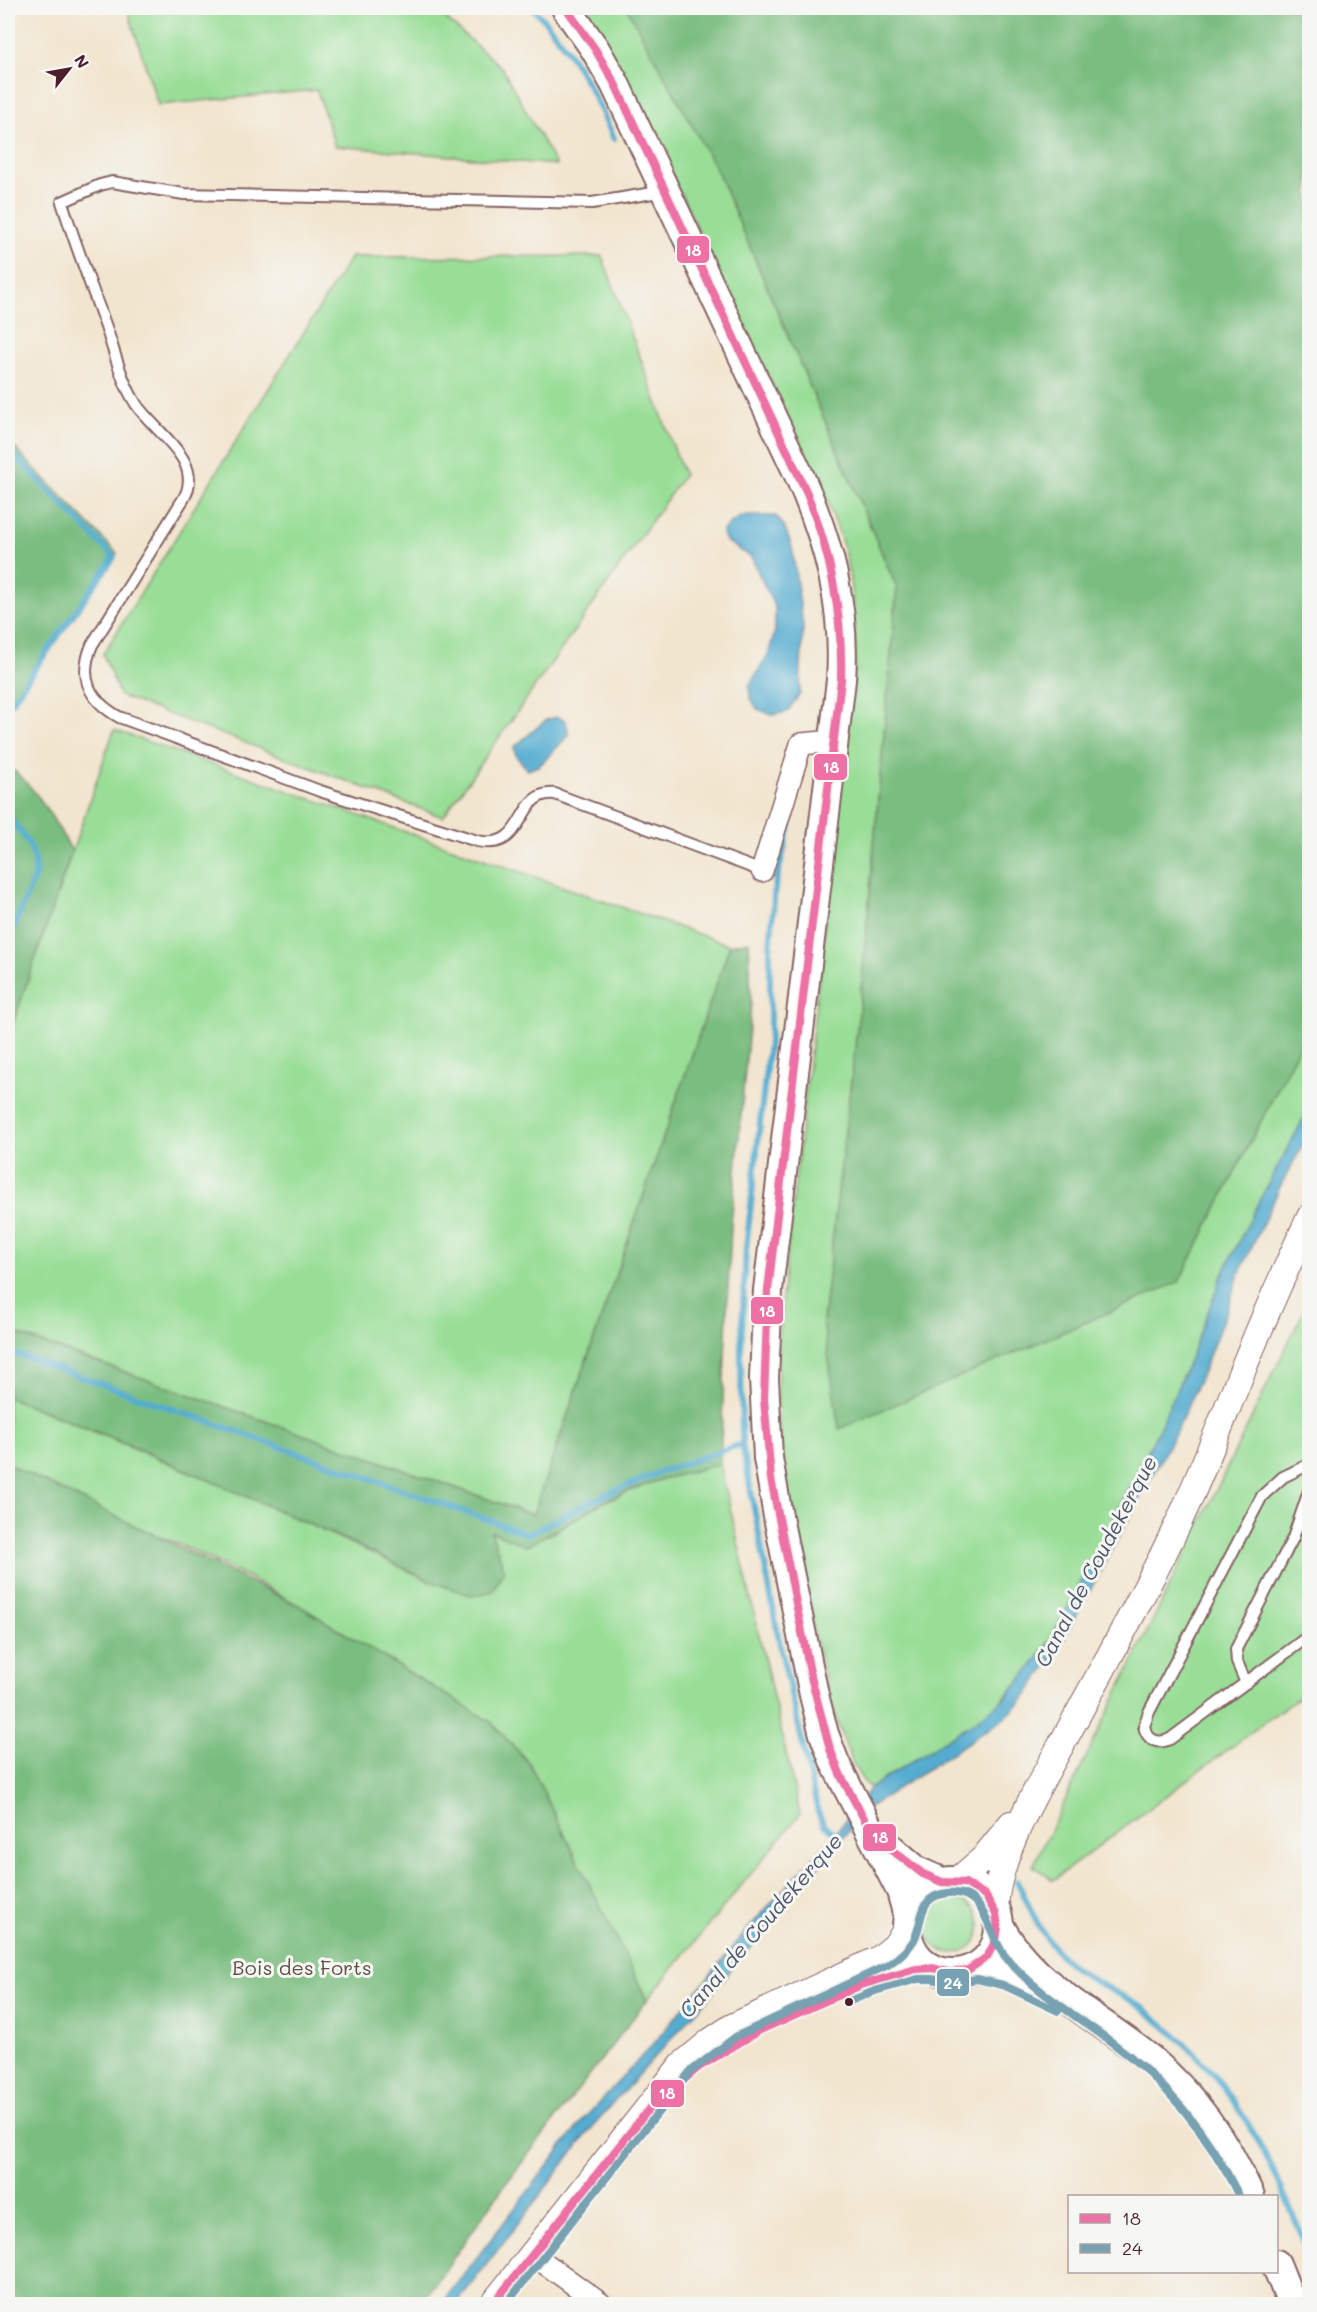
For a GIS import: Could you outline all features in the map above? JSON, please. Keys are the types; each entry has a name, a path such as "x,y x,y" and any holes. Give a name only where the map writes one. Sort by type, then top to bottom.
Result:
{"main road":[{"path":"566,8 595,49 615,84 803,483 825,539 837,589 842,644 834,741 770,1268 764,1378 768,1458 787,1563 820,1717 832,1756 846,1788 868,1826 903,1897 911,1945 915,1953 933,1968 952,1973 971,1969 989,1970 1018,1979 1096,2020"},
{"path":"868,1826 917,1871 949,1882 965,1883 980,1890 989,1899 1011,1945 1023,1960 1096,2020 1150,2060 1183,2091 1221,2141 1249,2195"},
{"path":"908,1922 913,1904 921,1893 949,1882"},
{"path":"971,1969 982,1962 993,1949 998,1933 997,1917"},
{"path":"1278,2269 1292,2304"}],"street":[{"path":"762,871 801,744 834,741"},
{"path":"997,1917 997,1887 1003,1866 1042,1780 1175,1529 1206,1462 1274,1293 1310,1217"},
{"path":"949,1882 971,1870 990,1851 1042,1780"},
{"path":"493,2304 648,2110 674,2073 716,2037 765,2010 879,1959 895,1946 908,1922"},
{"path":"648,2110 699,2067 760,2030 861,1985 901,1972 933,1968"},
{"path":"532,2254 601,2304"}],"lane":[{"path":"665,191 592,203 184,194 119,182 100,185 62,202 127,387 146,419 182,457 189,479 189,487 184,498 92,645 86,661 86,678 96,701 119,717 320,791 477,841 491,844 504,840 515,831 534,799 544,794 555,794 762,871"},
{"path":"1310,1464 1275,1482 1257,1504 1212,1595 1149,1712 1144,1726 1145,1731 1151,1739 1156,1741 1170,1739 1310,1635"},
{"path":"1246,1683 1236,1649 1293,1538 1310,1488"}],"green space":[{"path":"127,8 434,8 502,68 556,165 335,146 317,90 158,105"},
{"path":"584,8 627,8 630,11 717,171 897,588 859,1013 823,1321 1179,1282 1309,1027 1309,1109 1258,1203 1221,1278 1190,1359 1160,1427 1053,1636 1027,1673 998,1704 973,1723 870,1788 856,1768 842,1734 815,1638 787,1497 778,1405 778,1358 782,1302 856,654 849,572 841,539 822,488 625,77 601,33"},
{"path":"627,8 1309,8 1309,1027 1179,1282 839,1429 823,1321 859,1013 897,588 717,171"},
{"path":"602,256 684,475 443,817 120,696 103,654 351,257"},
{"path":"8,441 117,553 8,707"},
{"path":"114,730 730,945 533,1515 8,1331 8,1038"},
{"path":"8,766 36,794 72,851 8,1038"},
{"path":"749,941 751,1004 731,1226 720,1464 658,1481 614,1497 526,1546 491,1531 504,1569 493,1591 472,1596 430,1581 346,1540 127,1444 8,1397 8,1331 533,1515 730,945"},
{"path":"1309,1300 1309,1689 1053,1880 1033,1866"},
{"path":"8,1397 221,1485 430,1581 490,1531 549,1535 601,1503 654,1481 720,1464 800,1814 647,2000 529,1763 300,1606 246,1576 192,1550 87,1506 8,1464"},
{"name":"Bois des Forts","path":"8,1464 300,1606 491,1722 529,1763 647,2000 504,2186 421,2304 8,2304"},
{"path":"953,1899 963,1901 972,1907 978,1916 980,1926 978,1936 972,1945 963,1951 953,1953 943,1951 934,1945 928,1936 926,1926 928,1916 934,1907 943,1901"}],"water":[{"path":"742,516 776,516 784,526 792,547 803,626 800,694 787,712 772,715 757,709 750,696 749,686 768,655 775,631 775,608 751,557 726,541 722,532 730,523"},
{"path":"557,717 566,721 569,735 540,765 528,770 516,756 514,747 546,720"},
{"name":"Canal de Coudekerque","path":"1309,1109 1309,1134 1281,1185 1239,1274 1204,1369 1179,1426 1056,1653 1024,1699 1005,1718 868,1808 701,2006 598,2120 456,2304 441,2304 583,2120 653,2044 754,1922 833,1836 870,1788 973,1723 998,1704 1045,1650 1160,1427 1190,1359 1221,1278 1258,1203"}],"waterway":[{"path":"533,8 580,70 614,139"},
{"path":"8,448 114,557 8,707"},
{"path":"8,817 32,850 35,866 35,875 8,942"},
{"name":"Canal de Coudekerque","path":"791,819 775,886 770,949 770,1033 746,1249 741,1351 742,1444 780,1645 818,1812 824,1825 837,1835"},
{"path":"8,1351 528,1534 605,1495 663,1471 742,1444"},
{"path":"1017,1881 1041,1929 1068,1963 1152,2015 1197,2056 1219,2082 1238,2108 1271,2165 1310,2257"}],"transit line":[{"name":"18","path":"493,2304 648,2110 699,2067 760,2030 861,1985 916,1969 933,1968 952,1973 968,1970 987,1957 996,1940 998,1927 996,1914 985,1895 965,1883 942,1882 923,1874 892,1850 868,1826 841,1776 830,1749 811,1677 771,1479 764,1399 768,1290 841,680 840,631 829,560 806,491 615,84 595,49 566,8"},
{"name":"24","path":"506,2304 690,2072 737,2036 888,1965 914,1940 926,1904 938,1895 948,1893 961,1894 978,1905 998,1946 1015,1968 1054,2001 1131,2057 1168,2091 1200,2130 1238,2195"},
{"name":"24","path":"845,2003 875,1991 918,1979 952,1983 977,1979 1003,1985 1058,2011"}]}
